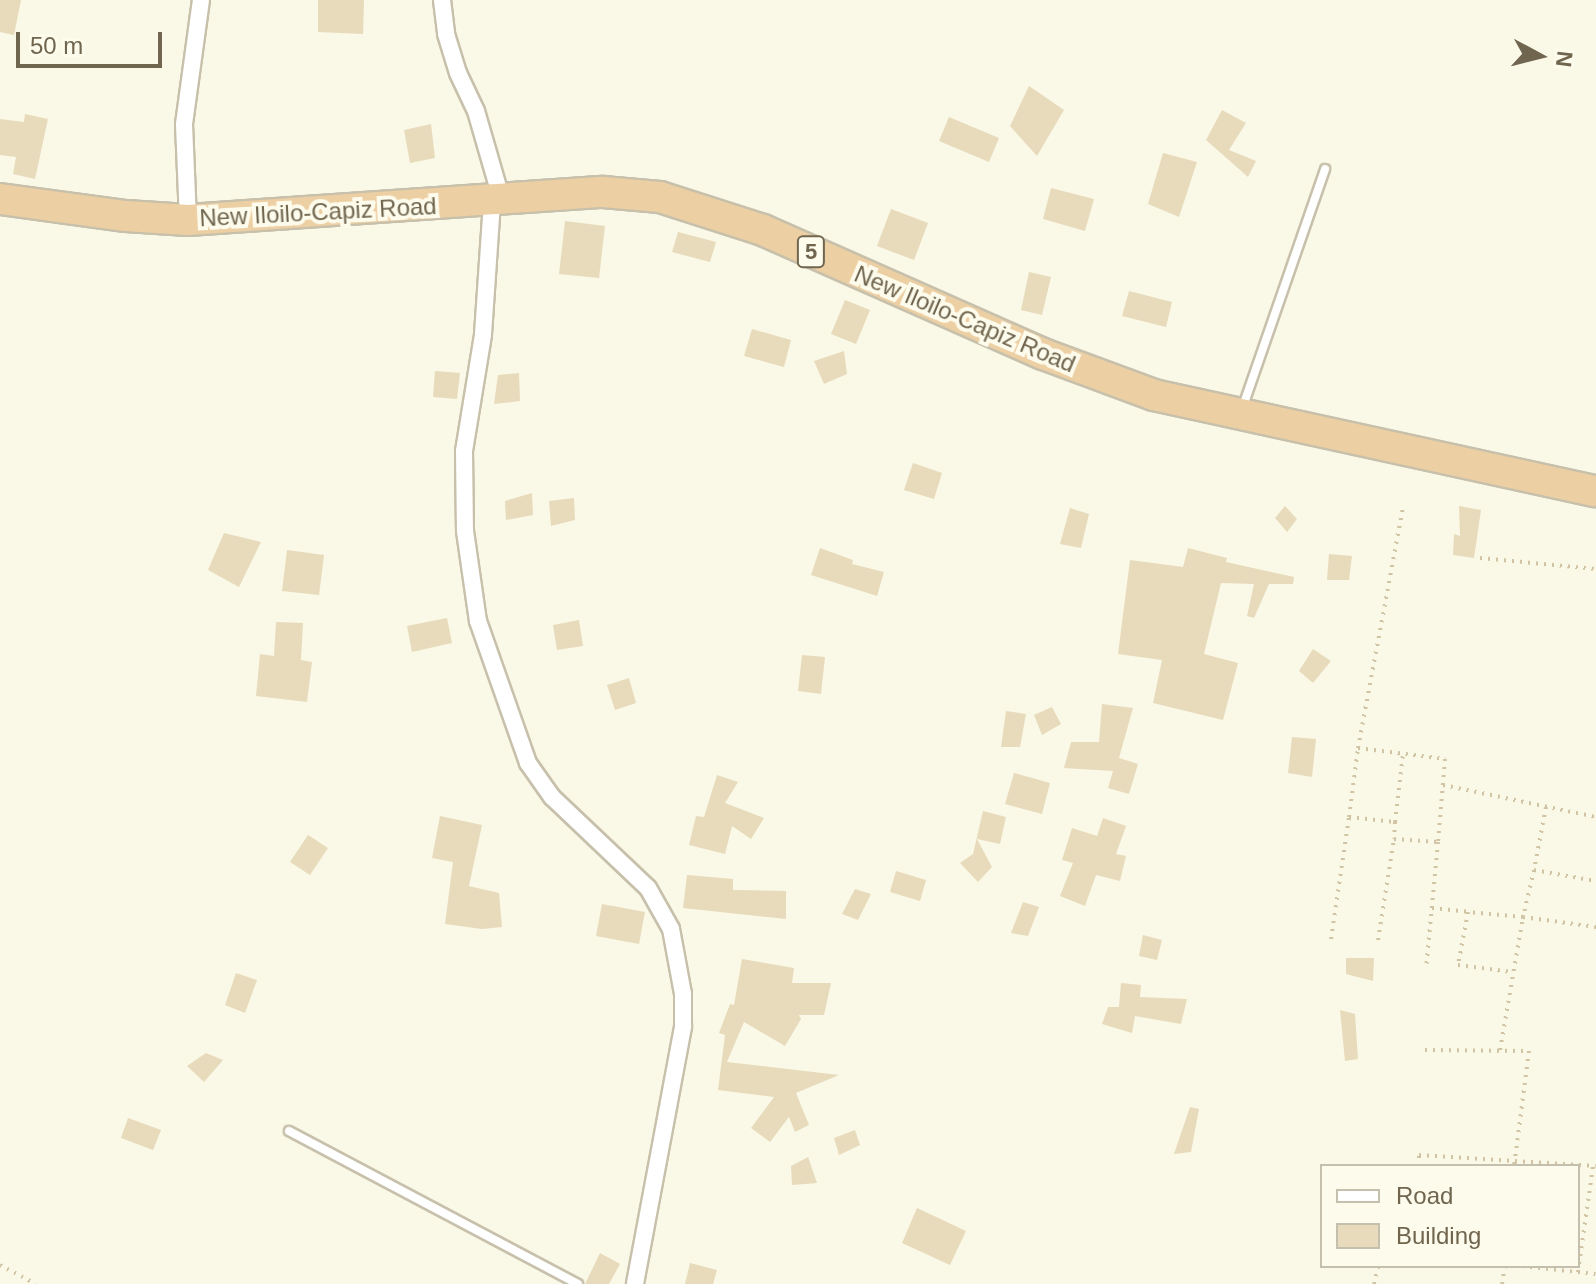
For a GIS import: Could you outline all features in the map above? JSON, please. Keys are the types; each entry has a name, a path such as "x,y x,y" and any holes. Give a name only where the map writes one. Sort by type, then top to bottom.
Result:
{"highway":[{"name":"New Iloilo-Capiz Road","path":"0,199 126,216 188,220 603,192 660,197 763,230 1043,354 1154,395 1596,491"}],"street":[{"path":"188,220 184,124 201,0"},
{"path":"442,0 446,34 458,73 476,111 497,201 483,335 464,451 465,531 478,621 528,763 552,797 648,888 671,929 683,994 683,1027 635,1284"}],"lane":[{"path":"1241,414 1325,169"},
{"path":"289,1131 578,1284"}],"path":[{"path":"1331,939 1358,748 1403,508"},
{"path":"1480,558 1596,569"},
{"path":"1358,748 1445,759 1426,968"},
{"path":"1378,940 1394,839 1403,754"},
{"path":"1443,785 1596,817"},
{"path":"1500,1050 1546,807"},
{"path":"1349,817 1395,822"},
{"path":"1394,839 1438,842"},
{"path":"1534,870 1596,881"},
{"path":"1432,908 1596,927"},
{"path":"1468,912 1458,965 1513,972"},
{"path":"1425,1050 1529,1051 1514,1163"},
{"path":"1419,1164 1419,1155 1541,1164"},
{"path":"1580,1260 1595,1166"},
{"path":"0,1265 34,1284"},
{"path":"1541,1268 1596,1274"},
{"path":"1578,1272 1579,1268"}],"building":[{"path":"0,0 21,0 14,35 0,32"},
{"path":"318,0 364,0 363,34 318,32"},
{"path":"1029,86 1064,110 1037,156 1010,126"},
{"path":"1222,110 1246,123 1229,150 1256,161 1248,177 1206,140"},
{"path":"25,114 48,119 35,179 13,174 16,157 0,155 0,119 24,122"},
{"path":"949,117 999,138 989,162 939,141"},
{"path":"431,124 435,158 410,163 404,130"},
{"path":"1163,153 1197,162 1179,217 1148,204"},
{"path":"1051,188 1094,199 1085,231 1043,219"},
{"path":"891,209 928,223 914,260 877,246"},
{"path":"565,221 605,226 599,278 559,274"},
{"path":"678,232 716,242 710,262 672,252"},
{"path":"1029,272 1051,277 1042,315 1021,310"},
{"path":"1129,291 1172,302 1166,327 1122,316"},
{"path":"845,300 870,310 856,344 831,334"},
{"path":"752,329 791,340 784,367 744,356"},
{"path":"844,351 847,374 824,384 814,361"},
{"path":"435,371 460,373 457,399 433,397"},
{"path":"519,373 520,401 494,404 498,375"},
{"path":"913,463 942,473 934,499 904,490"},
{"path":"532,493 533,515 506,520 505,501"},
{"path":"574,498 575,520 551,526 549,501"},
{"path":"1285,506 1297,519 1287,532 1275,518"},
{"path":"1459,506 1481,510 1474,558 1453,555 1454,534 1460,536"},
{"path":"1070,508 1089,514 1081,548 1060,544"},
{"path":"224,533 261,542 239,587 208,570"},
{"path":"820,548 853,560 852,564 884,572 877,596 811,575"},
{"path":"1188,548 1227,558 1226,562 1294,577 1293,584 1269,584 1254,618 1247,616 1254,584 1221,583 1204,654 1238,663 1223,720 1153,703 1162,660 1118,654 1130,560 1183,567"},
{"path":"287,550 324,555 319,595 282,591"},
{"path":"1329,554 1352,556 1349,580 1327,580"},
{"path":"447,618 452,643 412,652 407,626"},
{"path":"579,620 583,646 557,650 553,625"},
{"path":"276,622 303,623 301,660 312,662 307,702 256,696 260,654 274,656"},
{"path":"1313,649 1331,661 1313,683 1299,671"},
{"path":"802,655 825,657 821,694 798,691"},
{"path":"629,678 636,703 615,710 607,685"},
{"path":"1102,704 1133,708 1119,758 1138,764 1129,794 1108,788 1113,771 1064,768 1071,742 1099,742"},
{"path":"1052,707 1061,724 1042,735 1034,715"},
{"path":"1006,711 1026,714 1020,747 1001,747"},
{"path":"1292,737 1316,739 1312,777 1288,773"},
{"path":"1014,773 1050,783 1042,814 1005,804"},
{"path":"717,775 738,782 725,803 764,818 751,839 732,826 725,854 689,845 696,816 704,817"},
{"path":"983,811 1006,817 1000,844 977,839 992,867 978,882 960,863 973,854"},
{"path":"440,816 482,825 469,886 499,893 502,927 482,929 445,924 453,862 432,858"},
{"path":"1103,818 1126,826 1116,854 1126,856 1120,881 1096,875 1085,906 1060,896 1073,863 1062,860 1072,828 1097,836"},
{"path":"308,835 328,848 310,875 290,862"},
{"path":"896,871 926,880 920,901 890,892"},
{"path":"687,875 733,879 733,890 786,891 786,919 683,908"},
{"path":"855,889 871,894 858,920 842,914"},
{"path":"1023,902 1039,907 1028,936 1011,933"},
{"path":"602,904 645,912 639,944 596,936"},
{"path":"1143,935 1162,940 1157,960 1139,956"},
{"path":"1346,958 1374,958 1373,981 1346,974"},
{"path":"742,959 794,968 792,983 831,983 824,1015 799,1015 801,1019 785,1046 744,1022 727,1062 839,1075 796,1093 809,1125 795,1132 789,1117 770,1142 751,1128 774,1097 718,1090 725,1035 719,1033 730,1004 734,1005"},
{"path":"236,973 257,980 245,1013 225,1005"},
{"path":"1121,983 1141,985 1140,997 1187,999 1181,1024 1135,1016 1132,1033 1102,1024 1108,1007 1119,1007"},
{"path":"1340,1010 1355,1014 1358,1059 1345,1061"},
{"path":"206,1053 223,1060 204,1082 187,1066"},
{"path":"1190,1107 1199,1109 1191,1152 1174,1154"},
{"path":"128,1118 161,1130 153,1150 121,1138"},
{"path":"855,1130 860,1145 839,1155 834,1138"},
{"path":"808,1157 817,1183 792,1185 791,1166"},
{"path":"917,1208 966,1231 950,1265 902,1243"},
{"path":"600,1253 620,1264 609,1284 585,1284"},
{"path":"690,1263 717,1270 713,1284 685,1284"}]}
